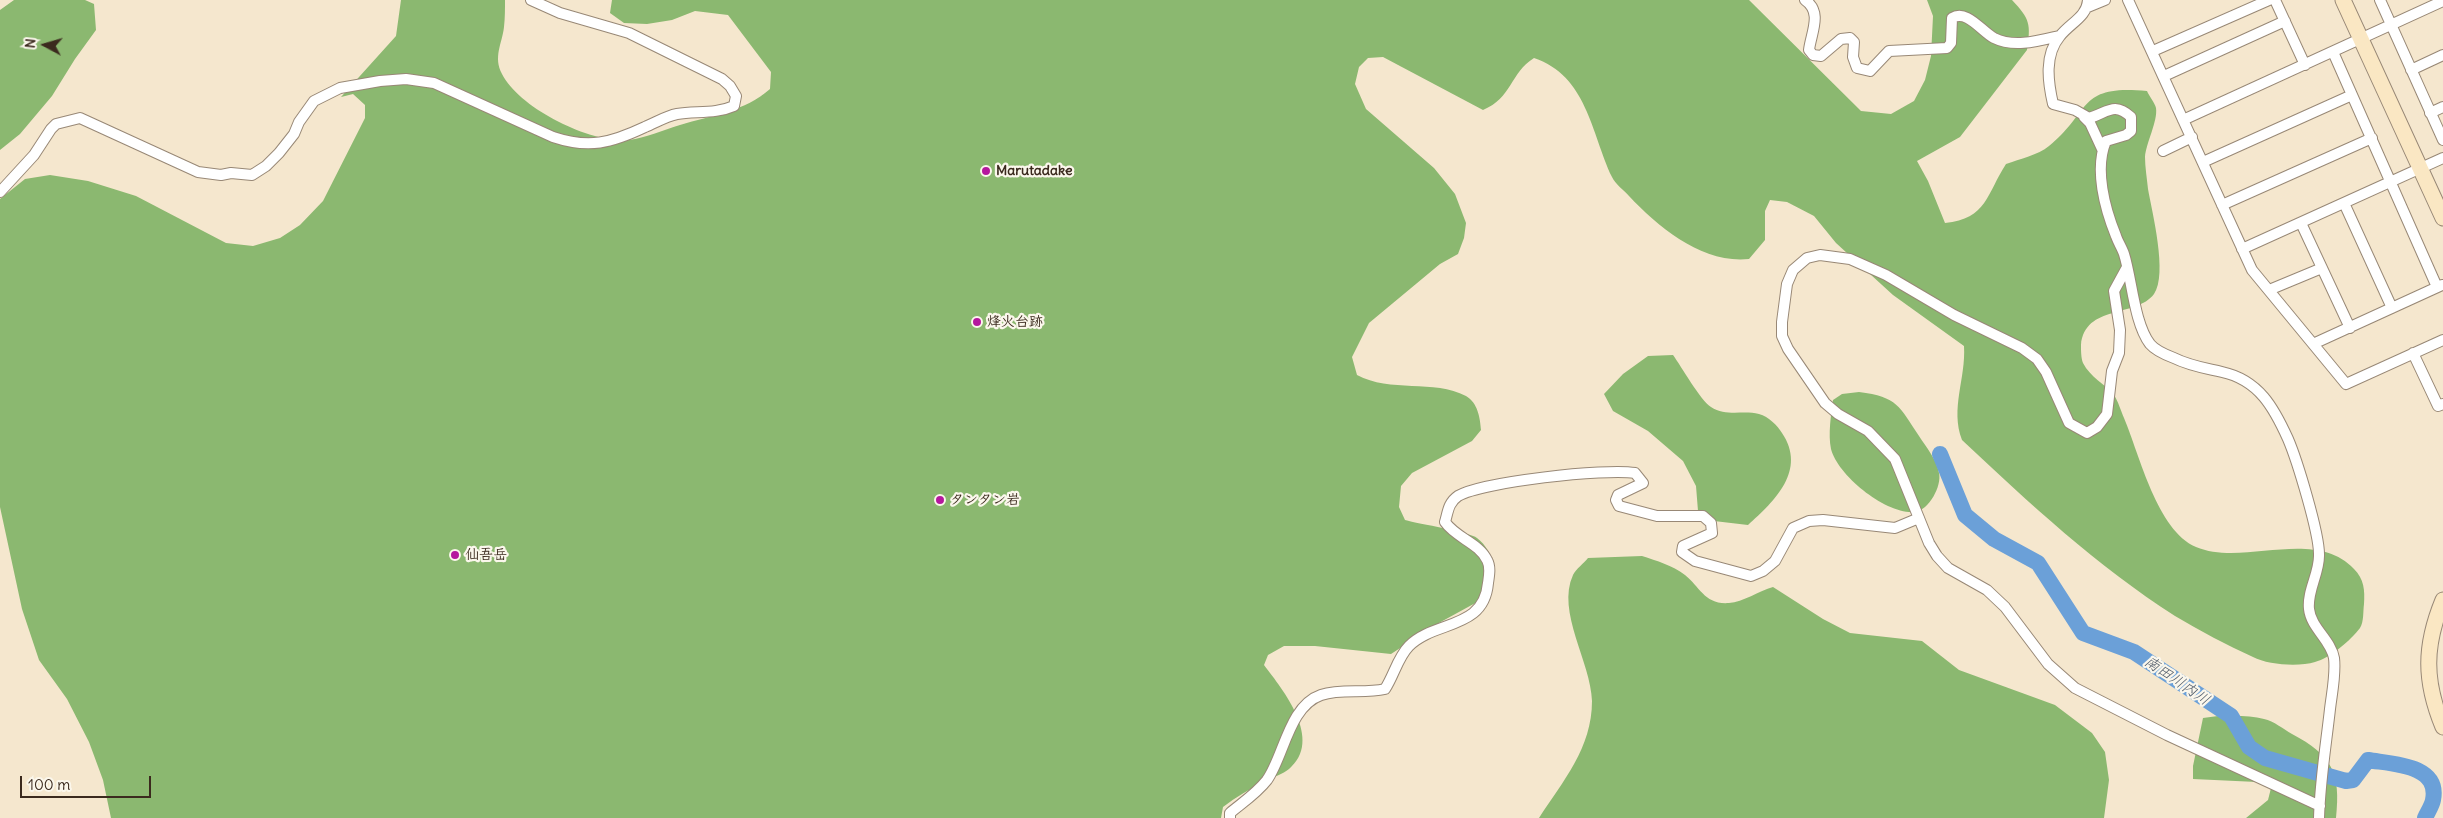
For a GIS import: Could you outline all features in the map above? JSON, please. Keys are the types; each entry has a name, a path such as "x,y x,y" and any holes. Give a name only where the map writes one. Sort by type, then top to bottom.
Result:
{"street":[{"path":"0,192 34,155 50,129 56,124 80,118 198,172 221,175 231,173 252,175 279,154 314,101 340,88 380,82 406,79 434,83 553,137 571,143 593,145 630,134 677,114 726,110 734,106 736,96 730,86 722,80 644,39 560,13 531,0"},
{"path":"1805,0 1810,4 1815,13 1809,50 1813,55 1821,56 1842,39 1850,38 1854,42 1853,57 1857,68 1862,70 1870,71 1889,51 1947,48 1951,43 1952,18 1957,15 1964,15 1995,39 2030,43 2059,36"},
{"path":"2102,150 2090,123 2084,117 2076,110 2053,104 2048,79 2050,57 2059,36 2088,3 2105,0"},
{"path":"2128,0 2252,270 2346,384 2443,340"},
{"path":"2152,51 2268,0"},
{"path":"2275,0 2305,65"},
{"path":"2343,0 2443,218"},
{"path":"2380,0 2390,26 2443,140"},
{"path":"2183,120 2443,1"},
{"path":"2164,76 2285,21"},
{"path":"2314,344 2440,286 2333,52"},
{"path":"2411,70 2443,54"},
{"path":"2203,162 2352,95"},
{"path":"2084,117 2100,115 2114,107 2124,110 2131,117 2131,131 2126,135 2106,141 2102,150 2101,169 2107,211 2124,254 2126,269 2140,320 2150,344 2184,363 2224,372 2243,380 2271,404 2289,441 2320,554 2318,571 2312,585 2309,609 2313,620 2334,657 2334,681 2320,818"},
{"path":"2430,113 2443,107"},
{"path":"2163,151 2192,137"},
{"path":"2222,205 2372,138"},
{"path":"2242,249 2443,158"},
{"path":"2344,203 2392,308"},
{"path":"2301,222 2350,328"},
{"path":"2126,269 2114,291 2120,330 2119,353 2112,371 2107,414 2097,427 2087,433 2069,423 2046,372 2037,359 2022,348 1954,315 1886,275 1850,259 1820,255 1807,258 1793,270 1787,284 1782,336 1788,349 1825,403 1838,414 1868,431 1895,459 1918,518 1937,556 1948,568 1987,590 2005,607 2048,664 2075,688 2167,735 2320,806"},
{"path":"2269,290 2322,268"},
{"path":"2413,354 2438,406 2443,404"},
{"path":"1230,818 1230,814 1266,781 1287,735 1308,704 1319,696 1336,692 1374,692 1385,689 1409,646 1421,637 1469,616 1481,605 1487,596 1488,562 1480,550 1450,530 1445,522 1450,503 1459,496 1482,487 1511,483 1619,470 1635,473 1643,483 1618,495 1616,500 1619,506 1657,516 1703,516 1711,523 1712,533 1689,542 1683,546 1682,552 1695,561 1751,576 1763,572 1775,561 1793,528 1809,521 1823,520 1895,528 1918,518"},
{"path":"2443,600 2429,640 2428,680 2443,727"}],"green space":[{"path":"14,0 85,0 94,4 96,30 52,96 20,134 0,150 0,10"},
{"path":"401,0 505,0 504,27 498,62 502,74 511,87 540,111 577,130 613,140 629,140 739,108 760,97 770,89 771,72 728,15 695,11 672,20 647,24 624,23 610,13 612,0 1749,0 1861,111 1891,114 1914,101 1925,80 1931,56 1933,16 1927,0 2012,0 2028,22 2027,50 1960,137 1917,161 1928,181 1945,223 1959,221 1978,210 2006,164 2045,149 2063,133 2088,103 2097,96 2108,92 2124,90 2147,91 2156,108 2145,157 2148,189 2158,243 2160,272 2158,285 2154,294 2146,301 2101,317 2092,323 2085,332 2081,345 2083,363 2115,397 2160,509 2182,538 2196,547 2215,552 2235,553 2299,549 2319,551 2338,557 2354,569 2362,581 2364,599 2361,626 2346,643 2321,660 2308,664 2275,663 2259,660 2223,643 2184,622 2146,597 2064,533 1962,440 1959,428 1958,405 1964,346 1893,295 1836,243 1814,216 1787,202 1770,200 1765,211 1765,240 1749,259 1715,256 1699,250 1668,231 1615,182 1585,107 1566,78 1552,66 1534,58 1520,71 1500,99 1483,110 1383,57 1368,58 1359,67 1355,84 1366,109 1434,168 1455,194 1466,223 1464,238 1458,254 1440,264 1369,323 1352,357 1357,375 1383,383 1440,388 1453,391 1466,396 1476,407 1481,430 1472,441 1412,473 1401,486 1399,507 1405,520 1477,538 1491,557 1493,571 1492,587 1490,595 1437,624 1391,654 1315,646 1284,646 1268,655 1264,665 1281,688 1297,716 1303,744 1299,757 1287,771 1238,796 1223,807 1221,818 111,818 103,780 89,742 67,699 39,660 22,609 0,507 0,199 25,179 50,175 88,181 136,196 226,243 253,246 280,238 300,225 323,201 365,118 365,105 353,94 341,97 396,36"},
{"path":"1673,355 1697,391 1711,407 1729,413 1763,415 1778,427 1789,447 1791,460 1784,484 1768,506 1748,525 1714,521 1698,511 1696,486 1683,461 1648,431 1613,411 1604,394 1623,374 1648,356"},
{"path":"1859,392 1890,400 1902,410 1934,458 1939,473 1938,484 1930,502 1920,510 1915,512 1904,511 1878,501 1853,482 1835,460 1831,449 1830,437 1833,400 1842,394"},
{"path":"1642,556 1664,564 1685,575 1708,598 1714,601 1721,603 1734,602 1773,587 1823,619 1850,633 1922,641 1959,670 2055,705 2092,733 2105,752 2109,780 2104,818 1539,818 1575,763 1582,749 1591,718 1592,701 1590,686 1571,621 1569,589 1573,575 1588,558"},
{"path":"2247,716 2268,720 2316,750 2325,758 2335,777 2337,789 2336,818 2246,818 2268,800 2271,788 2257,782 2193,779 2193,766 2203,718"}],"waterway":[{"name":"南田川内川","path":"1940,454 1965,515 1994,539 2038,563 2083,633 2134,652 2231,716 2249,747 2265,758 2346,781 2353,780 2368,760 2401,765 2422,773 2429,779 2433,788 2433,800 2425,818"}],"place":[{"name":"Marutadake","path":"986,171"},
{"name":"烽火台跡","path":"977,322"},
{"name":"タンタン岩","path":"940,500"},
{"name":"仙吾岳","path":"455,555"}]}
